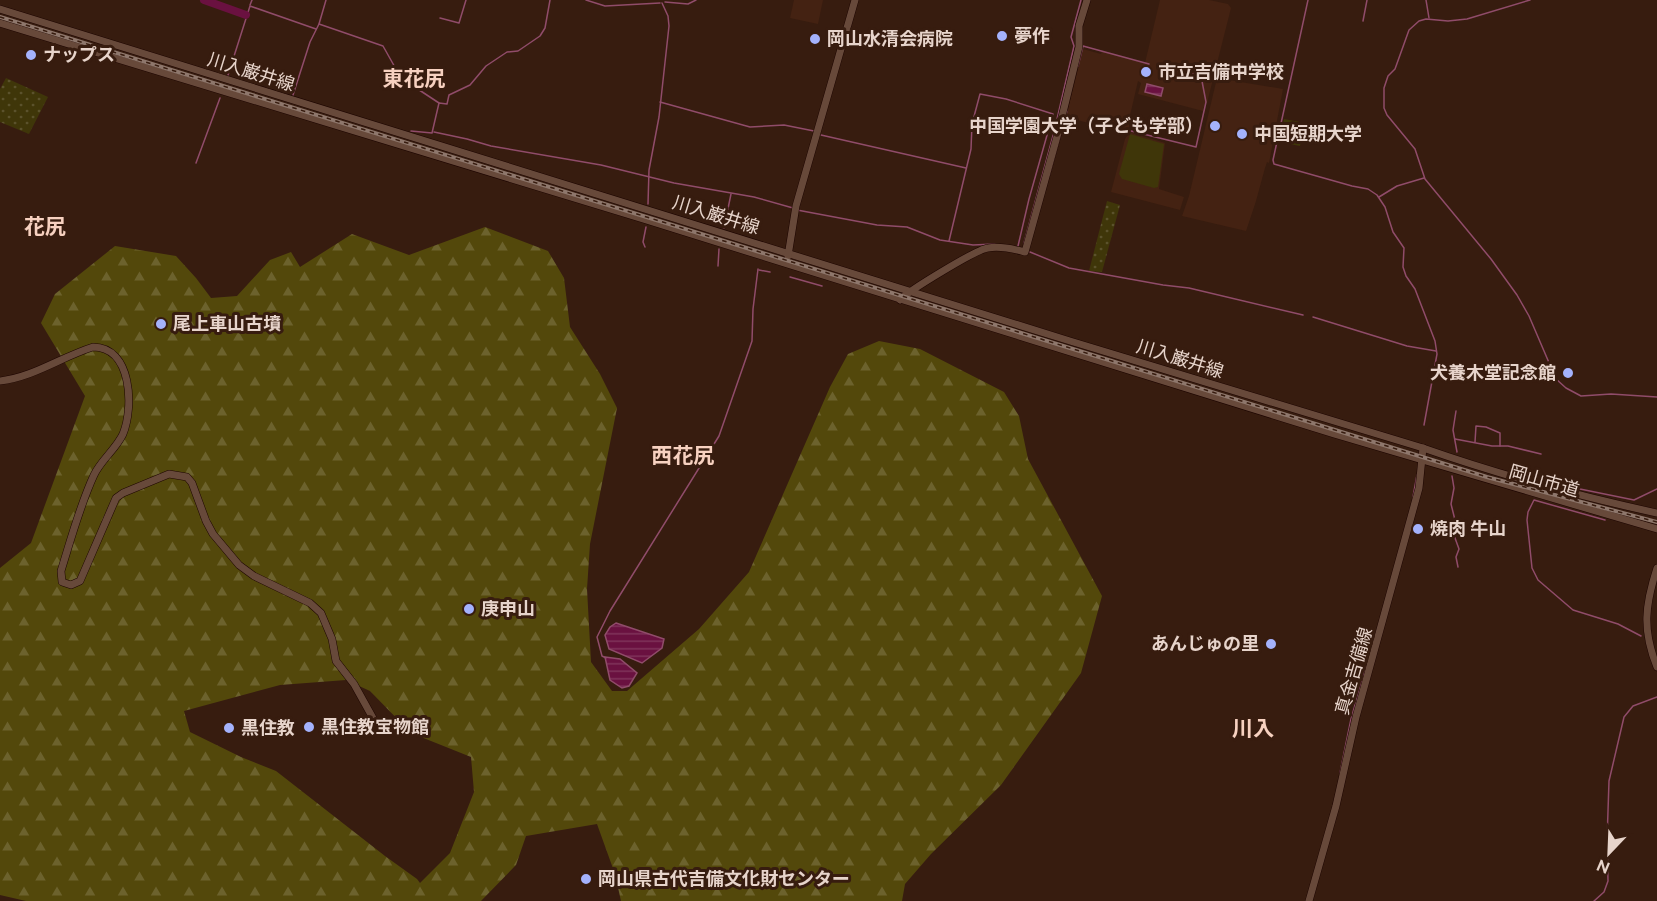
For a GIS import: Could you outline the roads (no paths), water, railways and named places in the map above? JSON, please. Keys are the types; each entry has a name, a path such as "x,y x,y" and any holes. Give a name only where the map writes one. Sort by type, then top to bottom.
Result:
{"main road":[{"path":"789,265 788,254 796,209 855,0"},
{"path":"900,300 910,291 985,248 1007,248 1025,252 1061,122 1079,47 1079,26 1087,0"},
{"name":"川入巌井線","path":"0,9 788,254 1424,448"},
{"name":"川入巌井線","path":"0,23 1423,461"},
{"path":"0,381 40,370 93,347 101,347 114,354 123,369 128,398 126,424 118,443 94,474 61,571 62,582 71,585 80,581 116,498 129,490 169,474 187,477 192,483 213,534 239,565 254,576 310,603 321,613 332,639 336,662 354,684 374,720"},
{"name":"真金吉備線","path":"1309,901 1336,806 1356,717 1414,504 1424,448"},
{"name":"岡山市道","path":"1424,448 1543,486 1657,513"},
{"name":"岡山市道","path":"1423,461 1657,529"},
{"path":"1657,568 1650,590 1646,619 1647,635 1657,667"}],"waterway":[{"path":"204,0 246,15"},
{"path":"250,5 252,0"},
{"path":"293,95 326,0"},
{"path":"440,18 459,23 466,0"},
{"path":"411,131 432,133 439,103 447,104 449,95 470,85 486,66 507,52 518,51 540,36 545,28 550,0"},
{"path":"586,0 605,6 660,3"},
{"path":"665,2 688,4 696,0"},
{"path":"1024,243 1054,132 1074,46 1071,37 1081,0"},
{"path":"1308,0 1274,164 1368,189 1377,195 1385,207 1393,232 1404,248 1403,267 1406,276 1415,289 1435,341 1437,354 1424,425"},
{"path":"1363,21 1367,0"},
{"path":"1426,0 1429,18"},
{"path":"1530,0 1467,19 1419,21 1409,30 1395,69 1388,76 1384,88 1384,108 1387,115 1415,149 1425,179 1491,259 1517,295 1529,316 1556,379 1566,388 1581,396 1611,394 1657,397"},
{"path":"648,204 649,170 659,117 669,26 668,16 662,3"},
{"path":"228,75 250,6 316,29"},
{"path":"319,24 383,46 401,78 439,103"},
{"path":"1078,66 1083,46 1149,64"},
{"path":"1171,69 1188,73"},
{"path":"1131,131 1196,147 1206,102 1201,76 1192,74"},
{"path":"949,241 971,149 972,124 980,94 1006,99 1053,114 1018,246"},
{"path":"196,163 220,98"},
{"path":"660,102 750,127 784,125 814,131"},
{"path":"1049,176 1067,111"},
{"path":"434,132 491,146 601,165 674,183 754,197 793,208"},
{"path":"821,135 966,168"},
{"path":"1379,197 1397,186 1424,178"},
{"path":"724,228 731,194"},
{"path":"797,210 877,225 907,227 940,240 973,245 995,244"},
{"path":"645,247 643,242 646,227"},
{"path":"718,266 719,249"},
{"path":"1030,252 1069,268 1189,288 1303,315"},
{"path":"606,658 602,656 597,637 610,611 719,436 752,341 758,269"},
{"path":"759,270 770,272"},
{"path":"790,277 822,286"},
{"path":"1313,317 1407,346 1436,351"},
{"path":"1456,411 1453,430 1457,452"},
{"path":"1475,442 1476,426 1486,427 1500,433 1500,446"},
{"path":"1455,439 1492,446 1508,446 1541,454"},
{"path":"1517,472 1580,489 1634,500 1657,489"},
{"path":"1413,497 1417,475"},
{"path":"1452,476 1454,488 1451,504 1456,524 1455,538 1459,549 1456,557 1458,567"},
{"path":"1605,520 1534,500 1527,520 1532,568 1538,580 1573,610 1618,624 1641,636"},
{"path":"1340,773 1351,719 1366,667"},
{"path":"1594,901 1604,892 1608,881 1609,781 1624,717 1633,706 1657,697"}],"railway":[{"path":"0,17 1487,477 1657,522"}],"place":[{"name":"夢作","path":"1002,36"},
{"name":"岡山水清会病院","path":"815,39"},
{"name":"ナップス","path":"31,55"},
{"name":"市立吉備中学校","path":"1146,72"},
{"name":"中国学園大学（子ども学部）","path":"1215,126"},
{"name":"中国短期大学","path":"1242,134"},
{"name":"尾上車山古墳","path":"161,324"},
{"name":"犬養木堂記念館","path":"1568,373"},
{"name":"焼肉 牛山","path":"1418,529"},
{"name":"庚申山","path":"469,609"},
{"name":"あんじゅの里","path":"1271,644"},
{"name":"黒住教宝物館","path":"309,727"},
{"name":"黒住教","path":"229,728"},
{"name":"岡山県古代吉備文化財センター","path":"586,879"}],"district":[{"name":"東花尻","path":"414,79"},
{"name":"花尻","path":"45,227"},
{"name":"西花尻","path":"683,456"},
{"name":"川入","path":"1253,729"}]}
